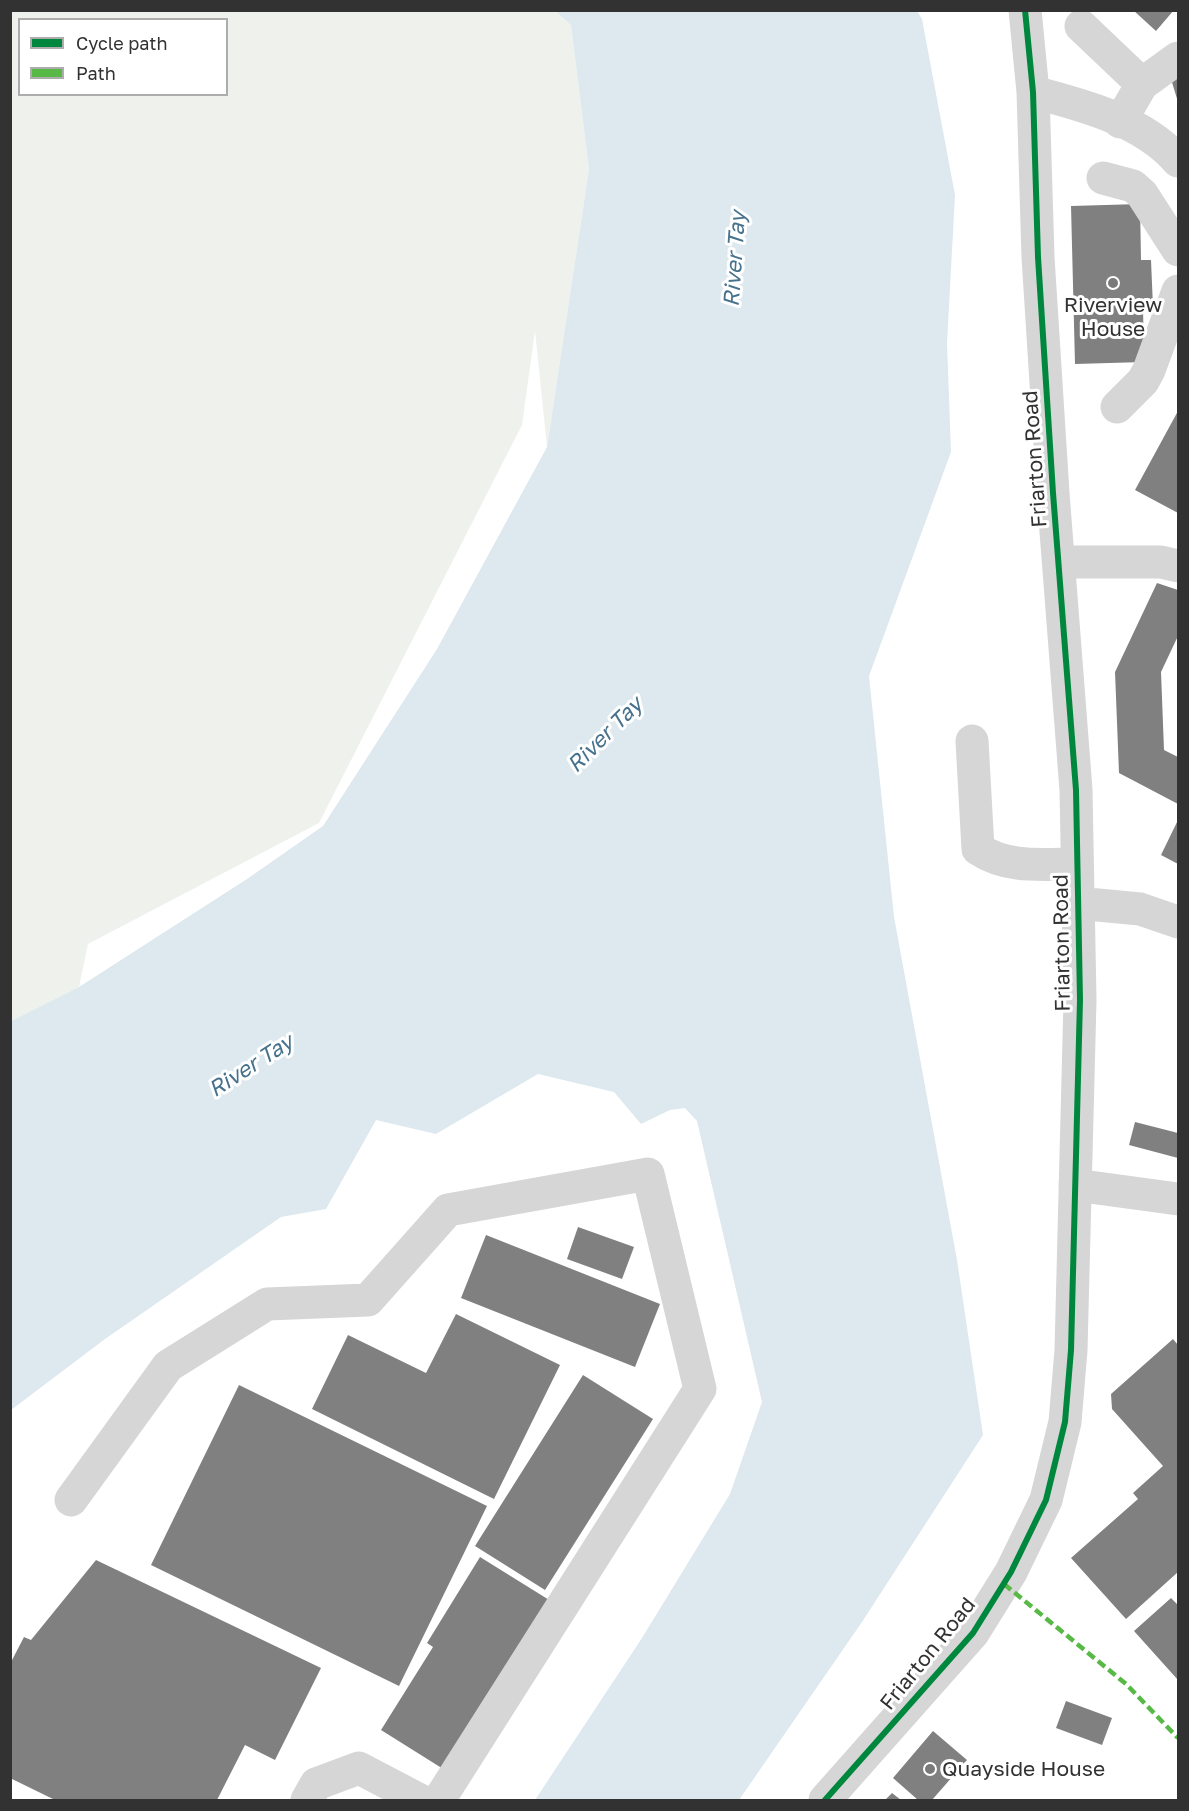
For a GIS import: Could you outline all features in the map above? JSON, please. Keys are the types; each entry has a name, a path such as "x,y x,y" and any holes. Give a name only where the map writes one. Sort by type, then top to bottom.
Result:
{"street":[{"name":"Friarton Road","path":"825,1800 973,1633 1011,1572 1046,1500 1065,1422 1071,1350 1080,1000 1076,790 1053,493 1038,257 1033,92 1025,10"},
{"path":"1081,26 1142,84"},
{"path":"1120,122 1142,84 1179,58"},
{"path":"1033,92 1073,103 1154,137 1179,161"},
{"path":"1103,178 1133,186 1142,194 1179,250"},
{"path":"1117,406 1149,370 1179,291"},
{"path":"1060,562 1161,562 1179,566"},
{"path":"972,741 978,849 992,858 1016,864 1077,864"},
{"path":"1077,903 1140,909 1179,922"},
{"path":"71,1500 168,1366 267,1304 368,1300 448,1210 648,1174 700,1389 439,1800"},
{"path":"1075,1185 1179,1199"},
{"path":"307,1800 316,1784 359,1768 420,1800"}],"shaded area":[{"path":"11,11 555,11 571,25 589,169 547,447 535,331 522,425 319,823 88,944 79,987 11,1021"}],"water":[{"name":"River Tay","path":"555,11 917,11 922,19 955,195 947,343 951,452 869,676 894,917 957,1260 983,1435 862,1622 739,1800 535,1800 642,1638 730,1494 762,1402 697,1121 685,1108 670,1110 641,1124 614,1092 538,1074 436,1134 376,1120 326,1209 281,1217 105,1339 11,1410 11,1021 79,987 247,879 323,826 437,649 547,447 589,169 571,25"}],"building":[{"path":"1133,10 1174,10 1156,31"},
{"path":"1178,76 1178,102 1171,79"},
{"name":"Riverview House","path":"1140,204 1141,260 1151,260 1153,307 1143,307 1144,362 1075,364 1071,206"},
{"path":"1178,411 1178,513 1135,490"},
{"path":"1157,583 1178,590 1178,636 1161,672 1164,750 1178,757 1178,804 1119,773 1115,672"},
{"path":"1178,820 1178,864 1161,855"},
{"path":"1135,1122 1178,1133 1178,1158 1129,1145"},
{"path":"578,1227 634,1247 622,1279 567,1259"},
{"path":"486,1235 660,1304 635,1367 461,1298"},
{"path":"456,1314 560,1365 494,1499 312,1409 348,1335 426,1373"},
{"path":"1173,1339 1178,1345 1178,1572 1126,1619 1071,1558 1138,1499 1133,1493 1163,1466 1112,1409 1111,1394"},
{"path":"583,1375 653,1419 545,1590 475,1546"},
{"path":"239,1385 487,1506 399,1686 151,1565"},
{"path":"480,1557 554,1603 448,1772 381,1730 433,1647 427,1643"},
{"path":"96,1560 321,1668 275,1760 245,1745 217,1800 55,1800 10,1778 10,1664 24,1637 31,1640"},
{"path":"1171,1598 1178,1605 1178,1680 1134,1631"},
{"path":"1066,1701 1112,1718 1102,1745 1056,1728"},
{"name":"Quayside House","path":"933,1731 967,1760 932,1800 918,1800 893,1778"},
{"path":"892,1793 901,1800 885,1800"}],"marked path":[{"path":"1004,1584 1126,1684 1178,1738"}],"cycle path":[{"path":"825,1800 973,1633 1011,1572 1046,1500 1065,1422 1071,1350 1080,1000 1076,790 1053,493 1038,257 1033,92 1025,10"}],"place":[{"name":"Riverview House","path":"1113,283"},
{"name":"Quayside House","path":"930,1769"}]}
